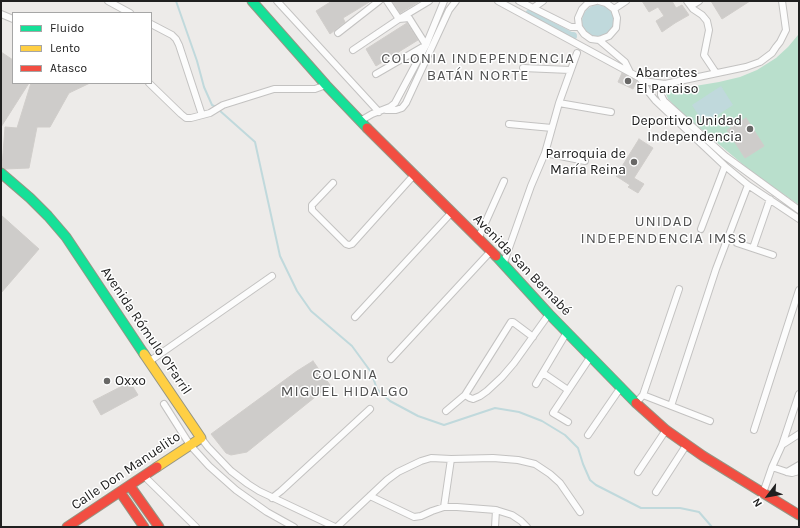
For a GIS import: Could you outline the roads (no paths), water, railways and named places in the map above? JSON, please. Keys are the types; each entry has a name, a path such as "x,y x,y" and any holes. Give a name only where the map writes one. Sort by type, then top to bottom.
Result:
{"main road":[{"name":"Avenida San Bernabé","path":"252,1 360,121 452,212 636,403 666,430 726,470 799,515"},
{"name":"Avenida Rómulo O'Farril","path":"1,173 30,198 66,237 201,438"},
{"name":"Calle Don Manuelito","path":"67,527 201,438"},
{"path":"130,486 159,525"},
{"path":"120,492 144,527"}],"street":[{"path":"108,1 128,12"},
{"path":"277,1 382,111"},
{"path":"338,33 379,1"},
{"path":"387,1 399,19"},
{"path":"353,50 429,1"},
{"path":"360,121 372,114 390,107 395,103 426,45 444,1"},
{"path":"382,111 396,110 402,108 406,103 449,10 456,1"},
{"path":"498,1 638,76 655,100 725,166 748,185 799,219"},
{"path":"519,1 571,27 580,27"},
{"path":"533,8 543,1"},
{"path":"596,1 588,3 582,9 578,18 580,27 584,34 599,40 625,62 630,72"},
{"path":"599,1 606,3 614,9 617,18 616,28 609,36 599,40"},
{"path":"614,9 626,1"},
{"path":"699,1 689,4 704,17 709,25 708,42 704,56 716,73"},
{"path":"642,81 665,84 753,65 760,62 772,53 786,30 782,1"},
{"path":"1,14 12,19"},
{"path":"399,19 409,18 426,45"},
{"path":"152,25 172,35 176,39 202,115"},
{"path":"376,74 426,45"},
{"path":"503,265 531,186 545,153 559,102 577,53"},
{"path":"523,68 570,70"},
{"path":"151,84 186,118 210,113 223,105 274,89 315,89 326,85"},
{"path":"665,84 661,92 664,101 725,156 750,176 799,210"},
{"path":"559,102 611,112"},
{"path":"509,124 552,128"},
{"path":"545,153 585,161"},
{"path":"702,229 725,166"},
{"path":"333,183 312,205 312,210 346,244 349,245 352,244 414,175"},
{"path":"478,239 504,181"},
{"path":"671,406 716,269 748,185"},
{"path":"753,248 770,199"},
{"path":"355,317 452,212"},
{"path":"737,242 774,255"},
{"path":"391,359 490,251"},
{"path":"150,361 272,276"},
{"path":"636,403 643,395 679,289"},
{"path":"754,430 799,290"},
{"path":"465,395 470,398 474,398 487,391 514,363 549,314"},
{"path":"446,410 465,395 509,324 512,322 533,336"},
{"path":"536,384 567,332"},
{"path":"568,422 553,413 591,356"},
{"path":"543,373 568,390"},
{"path":"588,436 621,387"},
{"path":"763,493 772,467 782,445 799,394"},
{"path":"643,395 710,421"},
{"path":"164,404 190,445 209,466 236,490 267,512 294,527"},
{"path":"272,498 370,409"},
{"path":"638,472 666,430"},
{"path":"782,445 799,434"},
{"name":"Avenida Rómulo O'Farril","path":"201,438 231,471 248,484 272,498 336,527"},
{"path":"656,492 687,444"},
{"path":"336,527 387,480 398,472 431,458 518,460 535,464 560,483 580,512"},
{"path":"444,507 451,459"},
{"path":"787,472 799,465"},
{"path":"772,467 792,473 799,471"},
{"path":"144,476 196,527"},
{"path":"370,496 414,517 421,516 432,510 444,507 496,510 512,515 527,527"},
{"path":"495,527 496,510"}],"water":[{"path":"598,5 607,8 611,12 614,21 611,30 607,34 598,37 589,34 585,30 582,21 585,12 589,8"},
{"path":"721,86 733,105 704,124 692,105"}],"waterway":[{"path":"176,1 197,61 204,87 212,105 216,107"},
{"path":"529,14 573,36"},
{"path":"219,110 255,142 280,256 297,291 311,311 352,346 371,372 377,389 390,401 418,416 444,425 495,408 519,412 542,421 565,435 578,448 590,480 596,485 641,508 680,508 699,512 712,527"}],"place":[{"name":"Abarrotes El Paraiso","path":"628,81"},
{"name":"Deportivo Unidad Independencia","path":"750,129"},
{"name":"Parroquia de María Reina","path":"634,162"},
{"name":"Oxxo","path":"107,381"}],"district":[{"name":"COLONIA INDEPENDENCIA BATÁN NORTE","path":"478,68"},
{"name":"UNIDAD INDEPENDENCIA IMSS","path":"664,230"},
{"name":"COLONIA MIGUEL HIDALGO","path":"345,384"}]}
